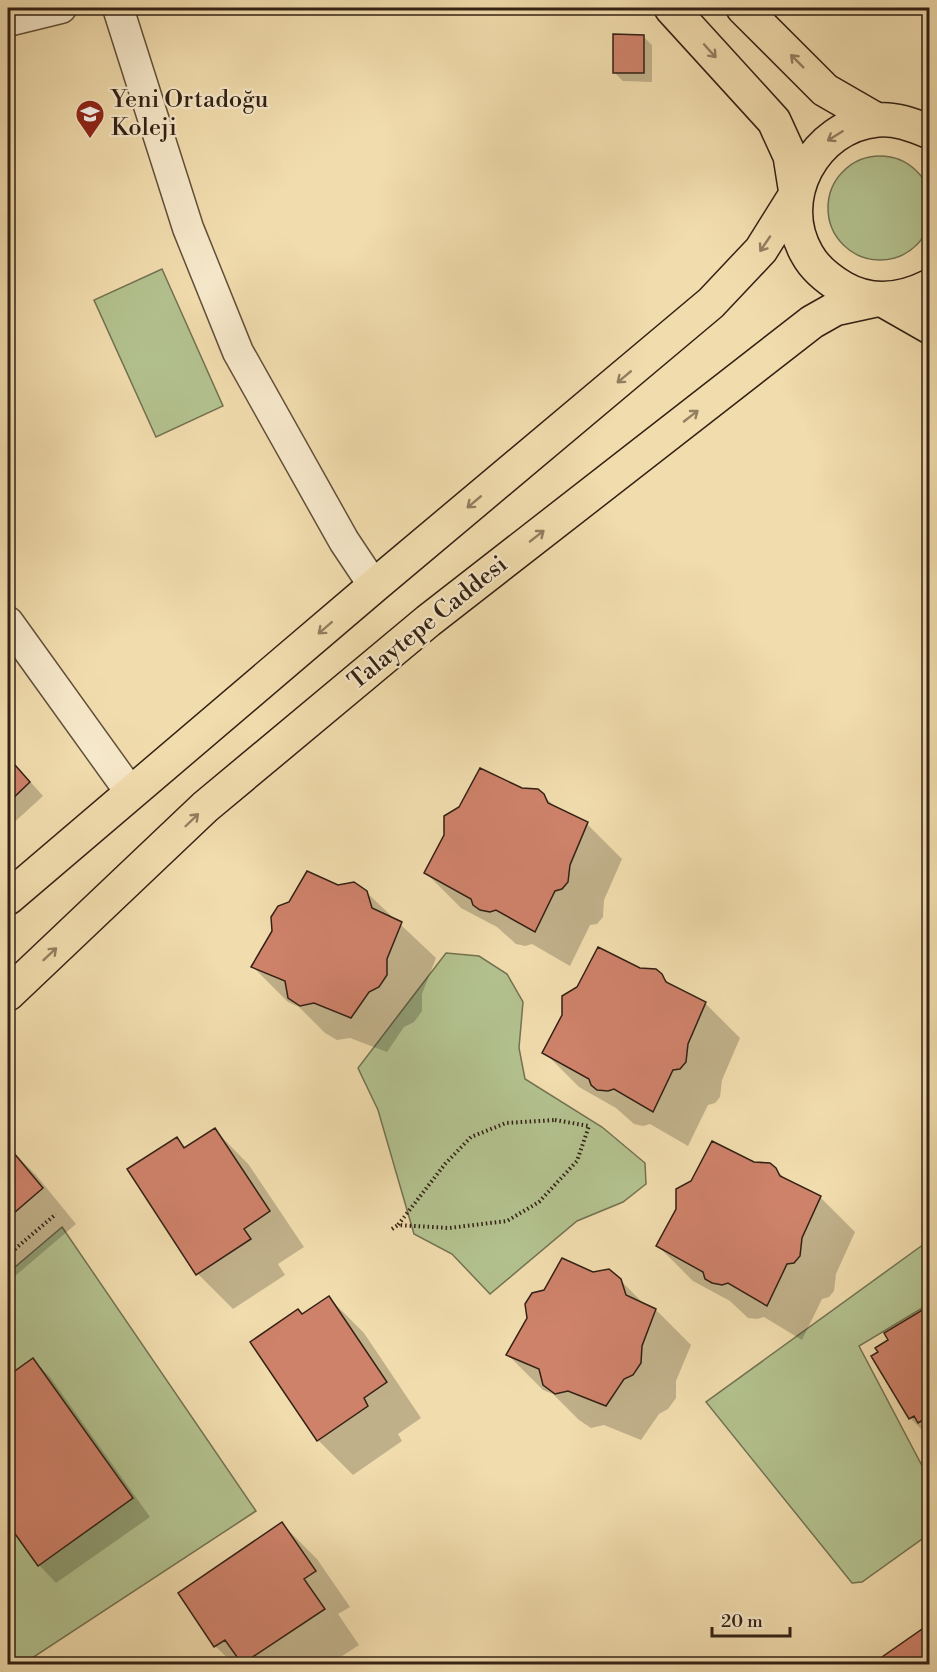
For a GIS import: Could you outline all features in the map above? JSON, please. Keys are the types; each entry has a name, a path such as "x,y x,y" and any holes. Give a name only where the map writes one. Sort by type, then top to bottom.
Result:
{"main road":[{"path":"671,8 774,121 790,156 796,194 796,225 806,254 825,277 852,293 881,299 930,327"},
{"path":"743,8 825,90 877,120"},
{"path":"8,898 711,303 762,250 796,194 806,166 825,142 850,127 877,120 906,122 930,132"},
{"path":"881,299 911,295 930,286"},
{"name":"Talaytepe Caddesi","path":"8,994 205,807 428,621 812,322 835,309 881,299"}],"street":[{"path":"8,21 61,8"},
{"path":"118,8 188,228 238,352 344,541 374,586"},
{"path":"8,622 130,793"}],"path":[{"path":"392,1229 398,1225 445,1164 471,1137 506,1123 555,1120 589,1126 576,1161 539,1202 507,1221 449,1228 398,1225"},
{"path":"8,1255 56,1214"}],"green space":[{"path":"880,156 900,160 917,171 928,188 932,208 928,228 917,245 900,256 880,260 860,256 843,245 832,228 828,208 832,188 843,171 860,160"},
{"path":"162,269 223,406 156,437 94,300"},
{"path":"446,953 479,956 507,974 523,1002 519,1048 525,1079 602,1127 645,1163 646,1184 623,1202 577,1221 490,1294 452,1254 414,1234 378,1110 358,1068"},
{"path":"62,1227 256,1511 23,1664 8,1664 8,1273"},
{"path":"924,1244 929,1253 929,1304 859,1346 929,1479 929,1534 862,1582 852,1583 706,1402"}],"building":[{"path":"613,34 644,35 644,73 613,73"},
{"path":"8,757 30,782 8,803"},
{"path":"480,768 522,788 538,789 544,794 548,803 588,822 570,865 568,882 562,889 555,891 535,932 496,910 490,912 480,910 473,905 471,899 424,873 444,835 444,816 459,807"},
{"path":"307,871 338,885 354,882 367,891 372,908 402,922 387,959 387,975 379,987 369,992 351,1018 314,1003 300,1006 288,998 285,981 251,967 272,931 271,917 278,906 289,902"},
{"path":"598,947 640,968 656,969 666,982 706,1002 688,1044 686,1062 680,1069 673,1070 653,1112 614,1089 597,1090 591,1085 589,1079 542,1053 562,1015 562,996 577,987"},
{"path":"215,1128 270,1211 244,1229 251,1239 196,1275 127,1169 177,1137 184,1148"},
{"path":"712,1141 754,1162 770,1163 780,1176 821,1196 802,1238 800,1256 794,1263 787,1264 767,1306 728,1283 722,1285 712,1283 705,1279 703,1272 656,1246 676,1209 676,1189 691,1181"},
{"path":"8,1146 43,1188 8,1218"},
{"path":"562,1258 593,1272 609,1269 621,1279 626,1295 656,1309 642,1346 641,1363 633,1375 624,1379 606,1406 568,1391 555,1394 543,1385 539,1369 506,1355 527,1318 525,1304 532,1293 544,1290"},
{"path":"329,1296 387,1382 364,1398 368,1406 317,1441 250,1342 298,1309 302,1314"},
{"path":"924,1309 930,1318 930,1416 918,1423 914,1416 909,1419 871,1356 878,1352 875,1348 888,1340 884,1333"},
{"path":"33,1358 133,1498 38,1566 8,1524 8,1376"},
{"path":"282,1522 316,1571 304,1579 325,1609 242,1664 225,1640 214,1647 178,1593"},
{"path":"925,1627 930,1634 930,1664 872,1664"}],"place":[{"name":"Yeni Ortadoğu Koleji","path":"90,140"}]}
